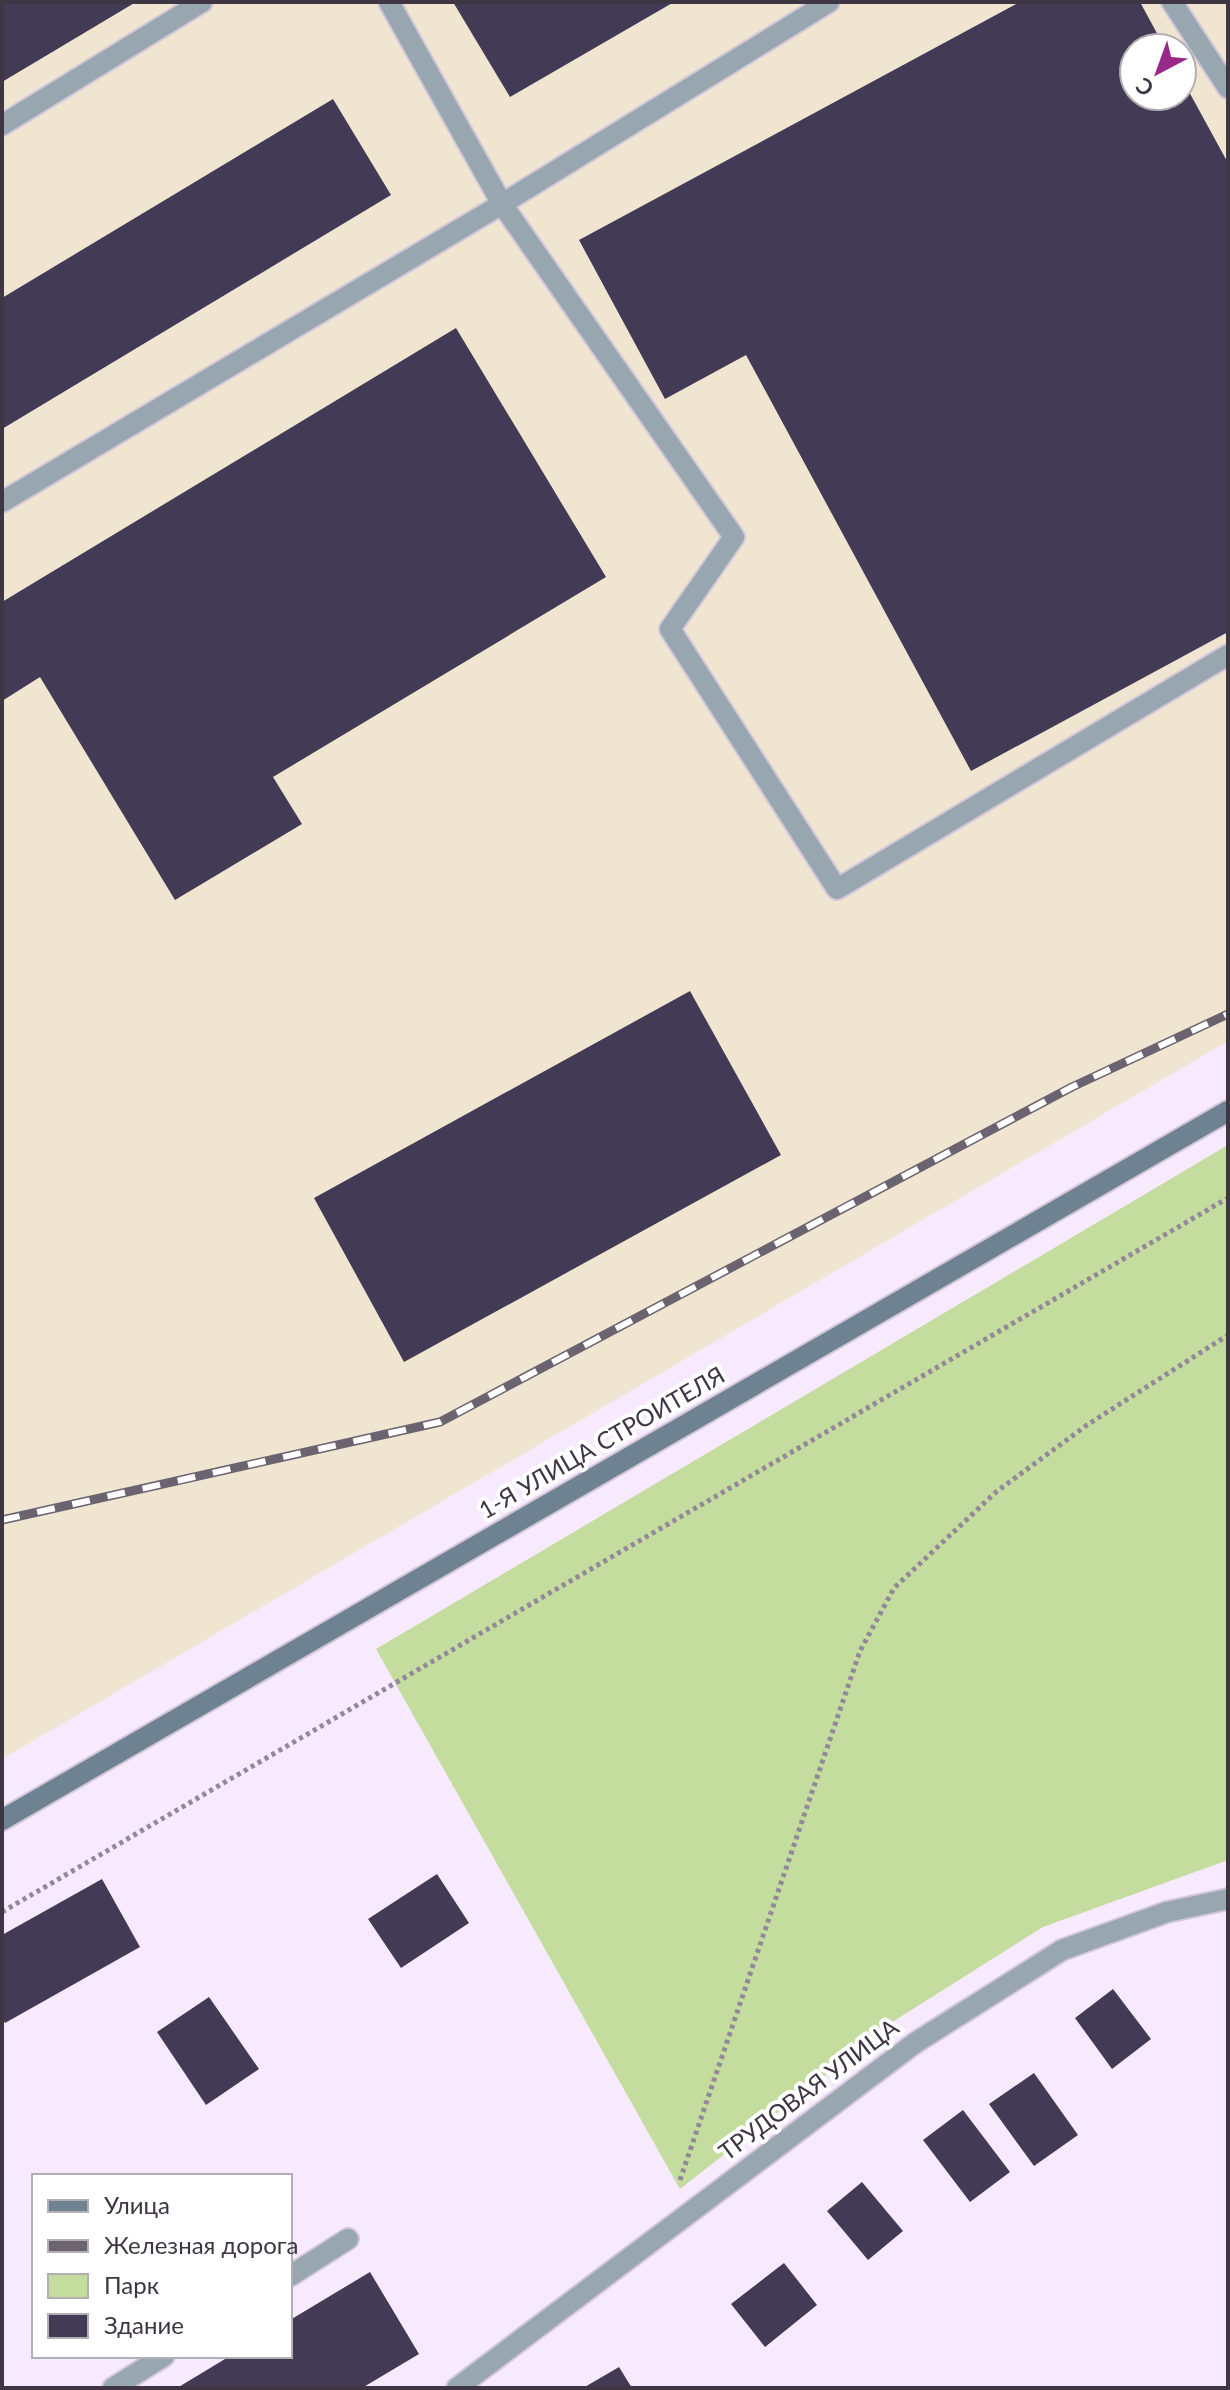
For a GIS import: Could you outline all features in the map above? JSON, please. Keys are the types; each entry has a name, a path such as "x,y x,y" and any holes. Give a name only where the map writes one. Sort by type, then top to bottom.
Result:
{"street":[{"path":"2,125 202,2"},
{"path":"389,2 502,204 734,537 670,629 837,889 1228,655"},
{"path":"2,502 502,204 829,2"},
{"path":"1172,2 1228,88"},
{"name":"1-Я УЛИЦА СТРОИТЕЛЯ","path":"2,1820 1228,1111"},
{"name":"ТРУДОВАЯ УЛИЦА","path":"457,2388 915,2043 1062,1950 1167,1912 1228,1899"},
{"path":"292,2275 348,2239"},
{"path":"113,2388 161,2358"}],"path":[{"path":"2,1912 1228,1198"},
{"path":"662,2233 860,1651 894,1588 996,1492 1087,1425 1228,1335"}],"shaded area":[{"path":"2,2 1228,2 1228,1041 2,1759"}],"green space":[{"path":"1228,1145 1228,1860 1043,1927 897,2019 680,2189 376,1649"}],"building":[{"path":"2,2 136,2 2,82"},
{"path":"453,2 674,2 510,97"},
{"path":"1020,2 1140,2 1156,32 1118,32 1118,112 1198,112 1198,108 1228,163 1228,632 971,771 746,355 665,399 579,240"},
{"path":"333,99 391,195 2,429 2,298"},
{"path":"456,328 606,577 273,777 302,824 175,900 40,677 2,701 2,602"},
{"path":"690,991 781,1155 404,1362 314,1198"},
{"path":"437,1874 469,1923 401,1968 368,1919"},
{"path":"102,1879 140,1947 5,2023 2,2018 2,1935"},
{"path":"1113,1989 1151,2039 1112,2069 1075,2018"},
{"path":"209,1997 259,2069 206,2105 157,2032"},
{"path":"1034,2073 1078,2135 1034,2166 989,2104"},
{"path":"963,2110 1010,2172 970,2202 923,2140"},
{"path":"862,2182 903,2231 868,2260 827,2211"},
{"path":"784,2263 817,2305 765,2347 731,2304"},
{"path":"370,2272 419,2354 362,2388 177,2388 227,2358 292,2358 292,2319"},
{"path":"619,2367 632,2388 583,2388"}],"railway":[{"path":"2,1520 440,1422 1072,1087 1228,1014"}]}
